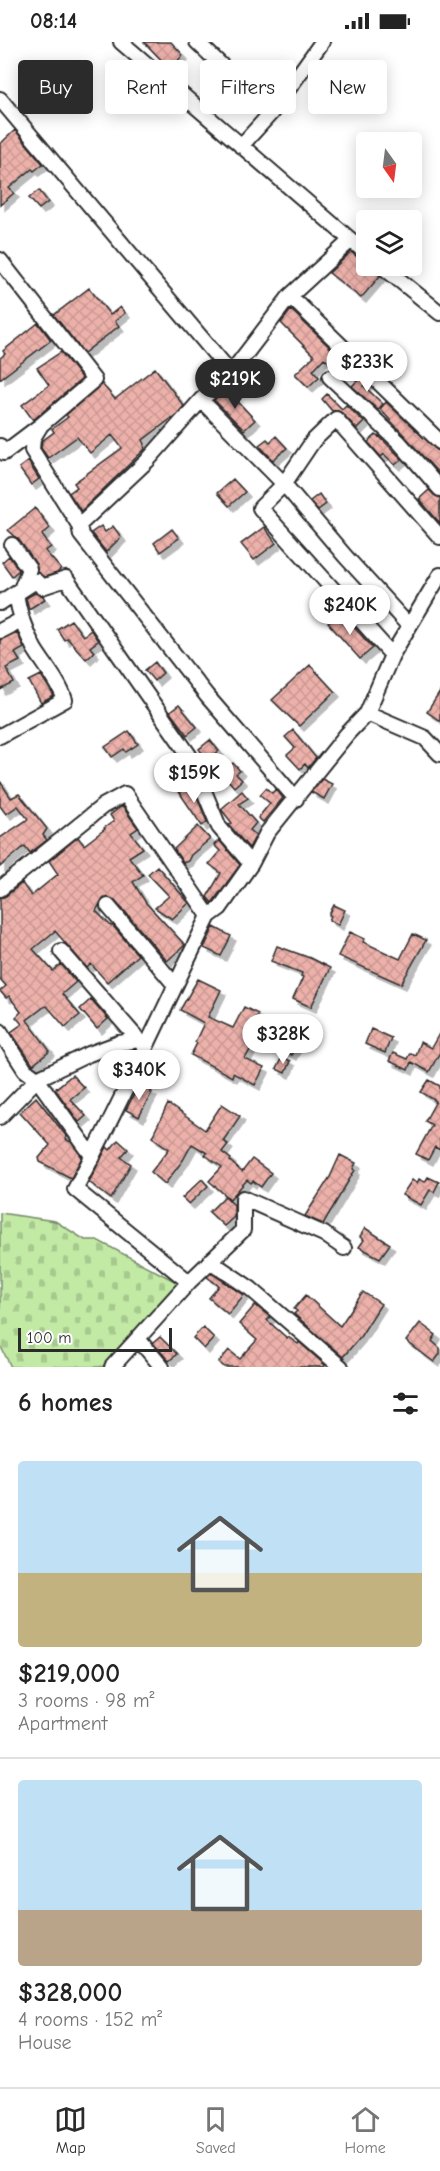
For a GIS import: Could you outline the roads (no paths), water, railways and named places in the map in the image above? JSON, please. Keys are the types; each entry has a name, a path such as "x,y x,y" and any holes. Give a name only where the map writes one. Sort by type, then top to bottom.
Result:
{"street":[{"path":"121,42 356,244"},
{"path":"197,42 216,60"},
{"path":"296,78 322,42"},
{"path":"0,99 231,373"},
{"path":"241,146 270,114"},
{"path":"79,525 147,460 201,400 231,373 290,296 351,240"},
{"path":"0,260 94,380 4,453 0,446"},
{"path":"394,276 440,313"},
{"path":"290,296 440,442"},
{"path":"330,377 399,442 440,489"},
{"path":"201,400 284,484 409,626"},
{"path":"392,656 260,508 284,484 313,441 336,419 440,537"},
{"path":"41,425 33,438 32,450 79,525 81,535 207,696 296,799"},
{"path":"0,603 21,589 29,569 12,545"},
{"path":"189,1282 75,1190 93,1157 142,1044 175,985 209,916 220,908 251,864 267,833 347,734 367,713 392,656 440,575"},
{"path":"0,736 65,700 41,656 35,650 21,620 16,594 36,581 42,587 66,579 189,755 219,827 251,864"},
{"path":"0,631 21,620"},
{"path":"367,713 425,738 440,754"},
{"path":"0,889 103,806 125,794 209,916"},
{"path":"108,906 175,985"},
{"path":"62,951 142,1044"},
{"path":"0,1031 25,1070 37,1079 93,1157"},
{"path":"0,1118 37,1079 89,1054 119,1043 142,1044"},
{"path":"112,1367 139,1340 189,1282 243,1230 243,1198 324,1234 344,1248"},
{"path":"210,1261 251,1289 341,1367"},
{"path":"139,1340 162,1367"}]}
